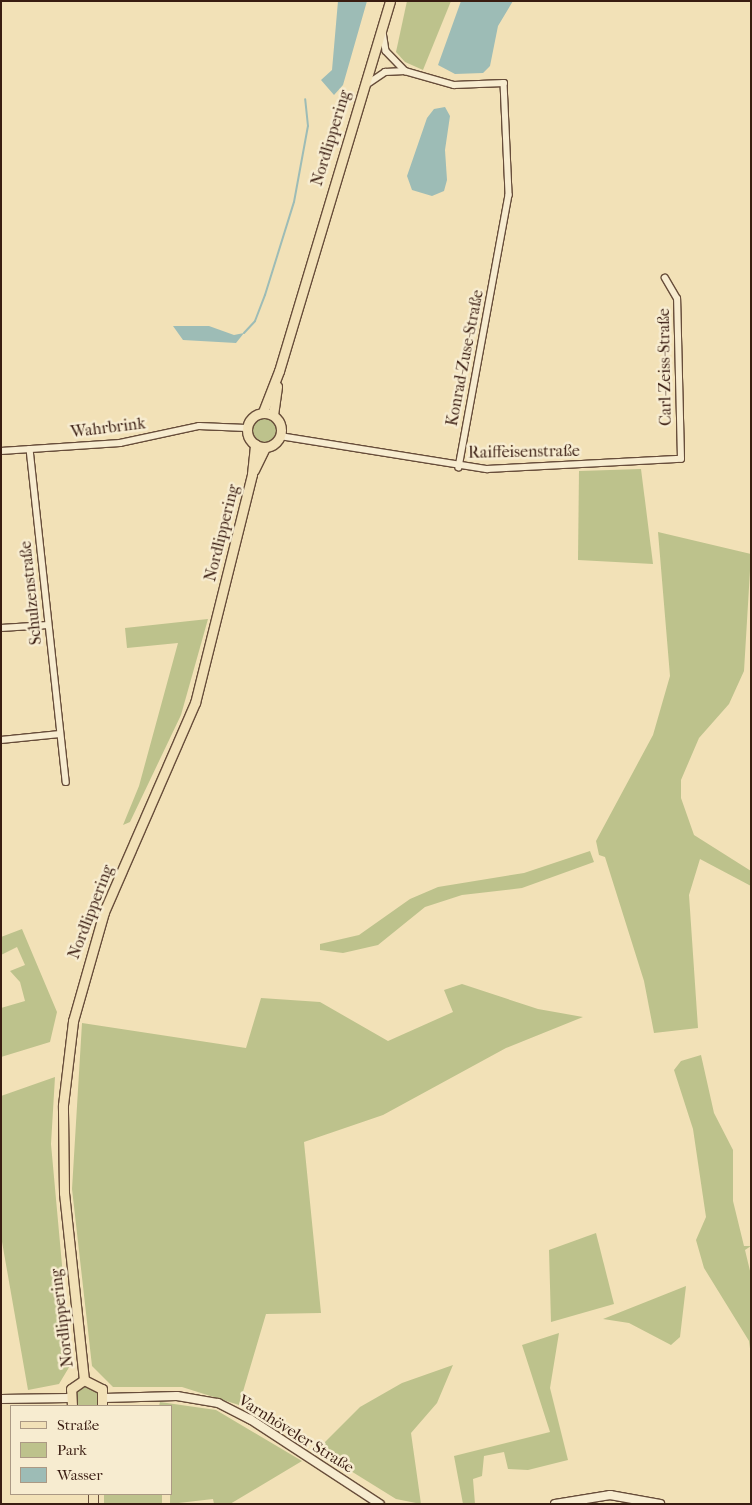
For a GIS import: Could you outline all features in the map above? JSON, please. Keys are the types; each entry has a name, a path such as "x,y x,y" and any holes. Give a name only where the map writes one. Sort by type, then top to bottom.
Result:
{"main road":[{"name":"Nordlippering","path":"263,412 280,371 360,93 390,1"},
{"name":"Nordlippering","path":"273,415 280,371"},
{"path":"263,412 273,415 280,425 280,436 266,447 254,444 246,428 251,418 263,412"},
{"name":"Nordlippering","path":"84,1380 64,1193 63,1105 73,1021 104,912 195,703 252,474 254,444"},
{"name":"Nordlippering","path":"252,474 266,447"},
{"path":"70,1402 73,1386 84,1380 97,1383 103,1402"}],"street":[{"path":"384,18 386,51 405,71"},
{"path":"360,93 377,75 405,71"},
{"name":"Konrad-Zuse-Straße","path":"405,71 454,85 504,83 509,195 459,467"},
{"name":"Carl-Zeiss-Straße","path":"665,278 677,299 681,459"},
{"name":"Wahrbrink","path":"1,451 120,443 199,426 246,428"},
{"name":"Raiffeisenstraße","path":"280,436 459,467 681,459"},
{"name":"Schulzenstraße","path":"30,449 66,782"},
{"path":"1,628 48,625"},
{"path":"1,740 60,734"},
{"name":"Varnhöveler Straße","path":"103,1402 177,1396 218,1403 250,1419 380,1504"},
{"path":"1,1400 70,1402"},
{"path":"555,1504 610,1495 660,1504"}],"green space":[{"path":"407,1 451,1 423,70 405,62 396,52"},
{"path":"264,415 274,419 278,429 274,439 264,443 254,439 250,429 254,419"},
{"path":"641,469 653,564 578,560 579,471"},
{"path":"658,532 751,554 744,671 729,704 699,738 681,780 681,798 694,835 751,871 751,886 700,859 689,895 698,1028 654,1033 644,981 605,857 599,855 596,841 653,735 670,676"},
{"path":"208,619 181,715 130,822 123,825 139,786 178,643 127,648 125,628"},
{"path":"590,851 594,862 522,888 462,895 425,907 378,945 343,953 320,950 320,944 359,935 410,899 438,887 524,873"},
{"path":"22,929 57,1012 50,1042 1,1057 1,1008 25,1001 20,982 10,971 25,965 17,947 1,955 1,937"},
{"path":"462,984 538,1009 583,1017 506,1048 383,1115 304,1142 321,1313 266,1314 239,1405 182,1387 113,1387 92,1366 72,1189 82,1023 246,1048 261,998 320,1002 388,1041 453,1012 444,990"},
{"path":"701,1055 714,1113 733,1150 733,1201 744,1246 751,1246 745,1250 751,1275 751,1356 749,1341 704,1268 696,1240 706,1217 693,1129 674,1070 681,1061"},
{"path":"55,1077 51,1144 71,1364 59,1384 28,1390 1,1236 1,1096"},
{"path":"596,1233 614,1304 551,1322 549,1250"},
{"path":"686,1286 680,1337 671,1345 629,1323 603,1319"},
{"path":"559,1333 550,1388 568,1460 528,1470 508,1469 504,1452 484,1456 482,1476 473,1479 475,1504 463,1504 454,1456 550,1432 522,1345"},
{"path":"453,1365 437,1403 411,1433 421,1504 396,1499 317,1450 360,1407 402,1383"},
{"path":"83,1384 99,1391 97,1405 76,1405 73,1393"},
{"path":"160,1402 216,1410 302,1461 230,1504 214,1504 213,1499 170,1504 170,1495 172,1495 172,1405 159,1405"},
{"path":"104,1495 162,1495 162,1504 104,1504"}],"water":[{"path":"338,1 367,1 343,85 334,95 321,80 332,70"},
{"path":"461,1 513,1 498,26 490,66 483,73 455,74 438,65"},
{"path":"445,107 450,116 445,150 447,180 444,191 432,196 412,190 407,176 427,118 434,109"},
{"path":"173,326 209,326 234,335 244,333 236,343 183,340"}],"waterway":[{"path":"244,333 255,321 265,295 294,202 308,126 305,99"}]}
